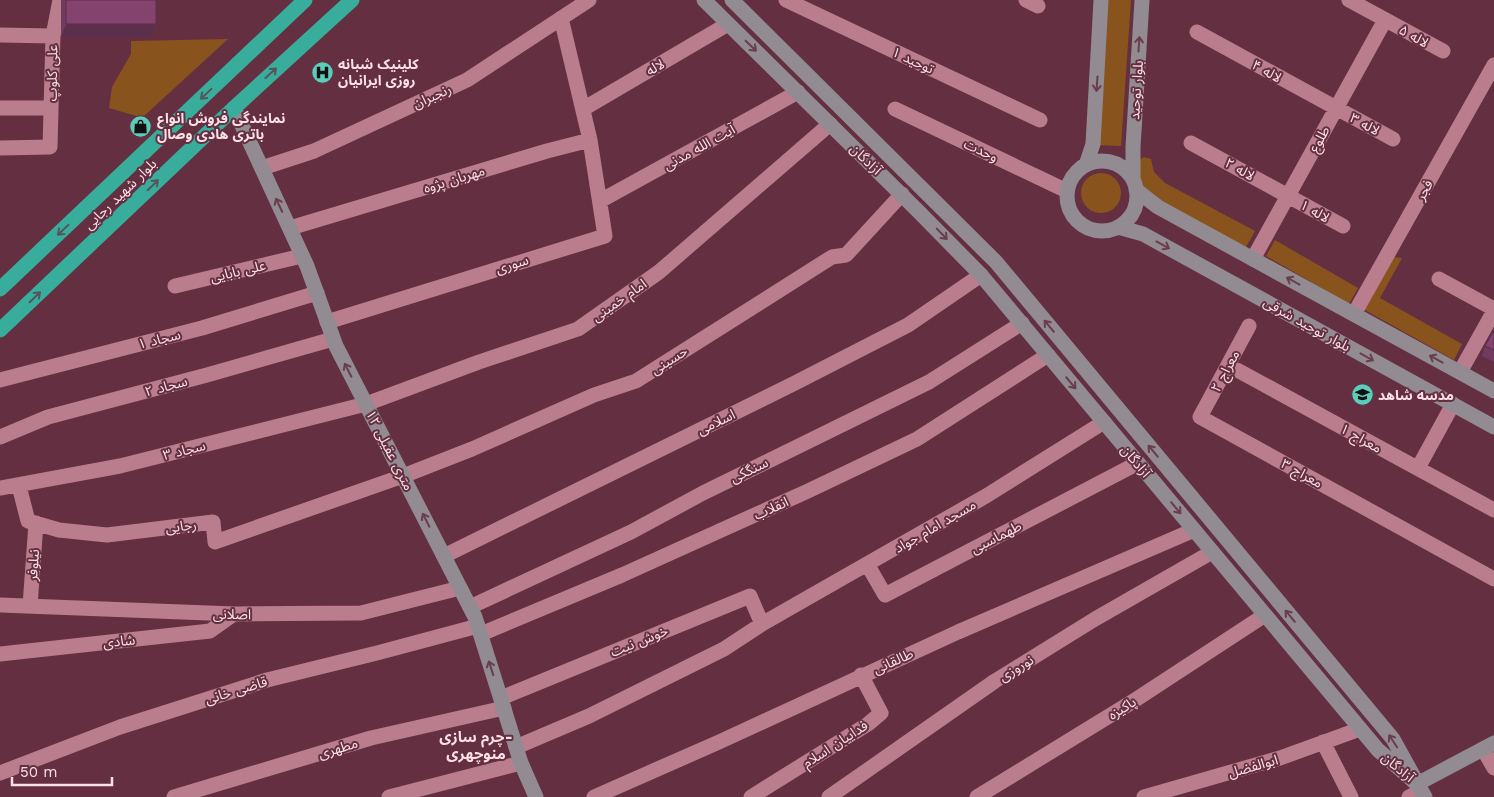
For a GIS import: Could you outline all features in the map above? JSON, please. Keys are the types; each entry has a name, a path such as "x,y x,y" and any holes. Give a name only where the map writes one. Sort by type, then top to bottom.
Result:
{"highway":[{"name":"بلوار شهید رجایی","path":"0,289 305,0"},
{"name":"بلوار شهید رجایی","path":"0,330 234,108 352,0"}],"street":[{"name":"علی کلوپ","path":"0,148 50,147 53,36 60,0"},
{"name":"رنجبران","path":"262,168 314,151 368,124 467,80 589,0"},
{"name":"آزادگان","path":"704,0 902,194 981,275 1378,750 1418,792"},
{"name":"آزادگان","path":"732,0 996,262 1393,739 1418,792"},
{"name":"توحید ۱","path":"786,0 814,6 1040,120"},
{"path":"1086,165 1093,144 1101,0"},
{"name":"بلوار توحید","path":"1134,185 1132,147 1142,0"},
{"name":"لاله ۵","path":"1349,0 1443,52"},
{"path":"561,18 590,140"},
{"name":"طلوع","path":"1253,259 1385,20"},
{"name":"لاله","path":"583,110 728,24"},
{"name":"لاله ۴","path":"1197,32 1336,109"},
{"path":"0,36 53,36"},
{"name":"فجر","path":"1354,314 1494,65"},
{"name":"آیت الله مدنی","path":"600,201 798,92"},
{"path":"0,108 51,108"},
{"name":"۱۲ متری عقیلی","path":"234,108 290,228 317,293 333,339 470,607 521,763 536,797"},
{"name":"وحدت","path":"895,109 1067,191"},
{"name":"لاله ۳","path":"1336,109 1393,139"},
{"name":"امام خمینی","path":"366,404 479,362 578,329 659,272 830,124"},
{"name":"سوری","path":"327,322 605,236 590,140"},
{"name":"مهربان پژوه","path":"290,228 547,150 590,140"},
{"name":"لاله ۲","path":"1191,143 1288,196"},
{"path":"1134,185 1136,201 1133,212 1118,227 1108,230 1086,227 1077,221 1067,202 1070,180 1086,165 1096,162 1107,162 1117,165 1126,171 1134,185 1158,207 1494,390"},
{"name":"حسینی","path":"403,476 472,449 594,396 636,381 832,257 846,255 902,194"},
{"name":"لاله ۱","path":"1288,196 1343,226"},
{"path":"918,211 932,198"},
{"name":"بلوار توحید شرقی","path":"1118,227 1143,234 1494,427"},
{"name":"علی بابایی","path":"175,286 302,256"},
{"name":"اسلامی","path":"444,556 908,325 981,275"},
{"path":"1439,278 1494,310 1460,372"},
{"name":"سجاد ۱","path":"0,380 202,328 317,293"},
{"name":"سنگکی","path":"470,607 631,532 703,493 929,382 1022,323"},
{"name":"معراج ۲","path":"1200,416 1249,326 1228,365"},
{"name":"سجاد ۲","path":"0,436 48,417 333,339"},
{"name":"انقلاب","path":"479,630 622,575 808,491 917,439 1048,355"},
{"path":"1200,416 1228,365"},
{"name":"معراج ۱","path":"1228,365 1494,510"},
{"name":"سجاد ۳","path":"0,488 120,466 366,404"},
{"path":"1418,468 1453,404"},
{"name":"معراج ۳","path":"1200,416 1494,579"},
{"name":"مسجد امام جواد","path":"516,747 589,716 724,649 762,624 986,496 1104,422"},
{"name":"طهماسبی","path":"867,564 885,595 1138,463"},
{"name":"رجایی","path":"36,523 60,530 107,535 213,522 214,542 403,476"},
{"path":"19,486 28,521 36,523"},
{"name":"نیلوفر","path":"30,606 36,523"},
{"name":"طالقانی","path":"594,797 719,742 861,675 1194,530"},
{"name":"نوروزی","path":"829,797 994,681 1212,552"},
{"name":"اصلانی","path":"0,604 234,614 361,613 460,588"},
{"name":"خوش نیت","path":"502,703 750,596 762,624"},
{"name":"شادی","path":"0,654 210,631 234,614"},
{"name":"پاکیزه","path":"977,797 1132,702 1265,615"},
{"name":"قاضی خانی","path":"0,773 120,727 267,680 479,630"},
{"name":"فداییان اسلام","path":"751,797 868,724 881,713 861,675"},
{"name":"مطهری","path":"174,797 371,738 502,703"},
{"name":"ابوالفضل","path":"1144,797 1280,758 1360,728"},
{"path":"1323,742 1351,797"},
{"path":"1418,792 1489,746 1494,768"},
{"path":"389,797 521,763"}],"shaded area":[{"path":"1105,0 1131,0 1121,146 1097,145"},
{"path":"228,39 144,116 140,117 109,108 112,87 131,54 131,41"},
{"path":"1144,157 1151,159 1154,172 1165,183 1255,231 1246,247 1173,210 1148,192 1140,183 1137,172 1137,161"},
{"path":"1101,173 1115,179 1121,193 1115,207 1101,213 1087,207 1081,193 1087,179"},
{"path":"1275,240 1358,288 1349,304 1266,256"},
{"path":"1392,257 1402,258 1380,298 1462,344 1454,360 1363,309"}],"building":[{"path":"66,0 156,0 156,24 66,24"},
{"path":"1494,330 1494,350 1485,346"}],"place":[{"name":"کلینیک شبانه روزی ایرانیان","path":"322,72"},
{"name":"نمایندگی فروش انواع باتری هادی وصال","path":"141,126"},
{"name":"مدسه شاهد","path":"1362,395"}],"district":[{"name":"چرم سازی- منوچهری","path":"476,746"}]}
